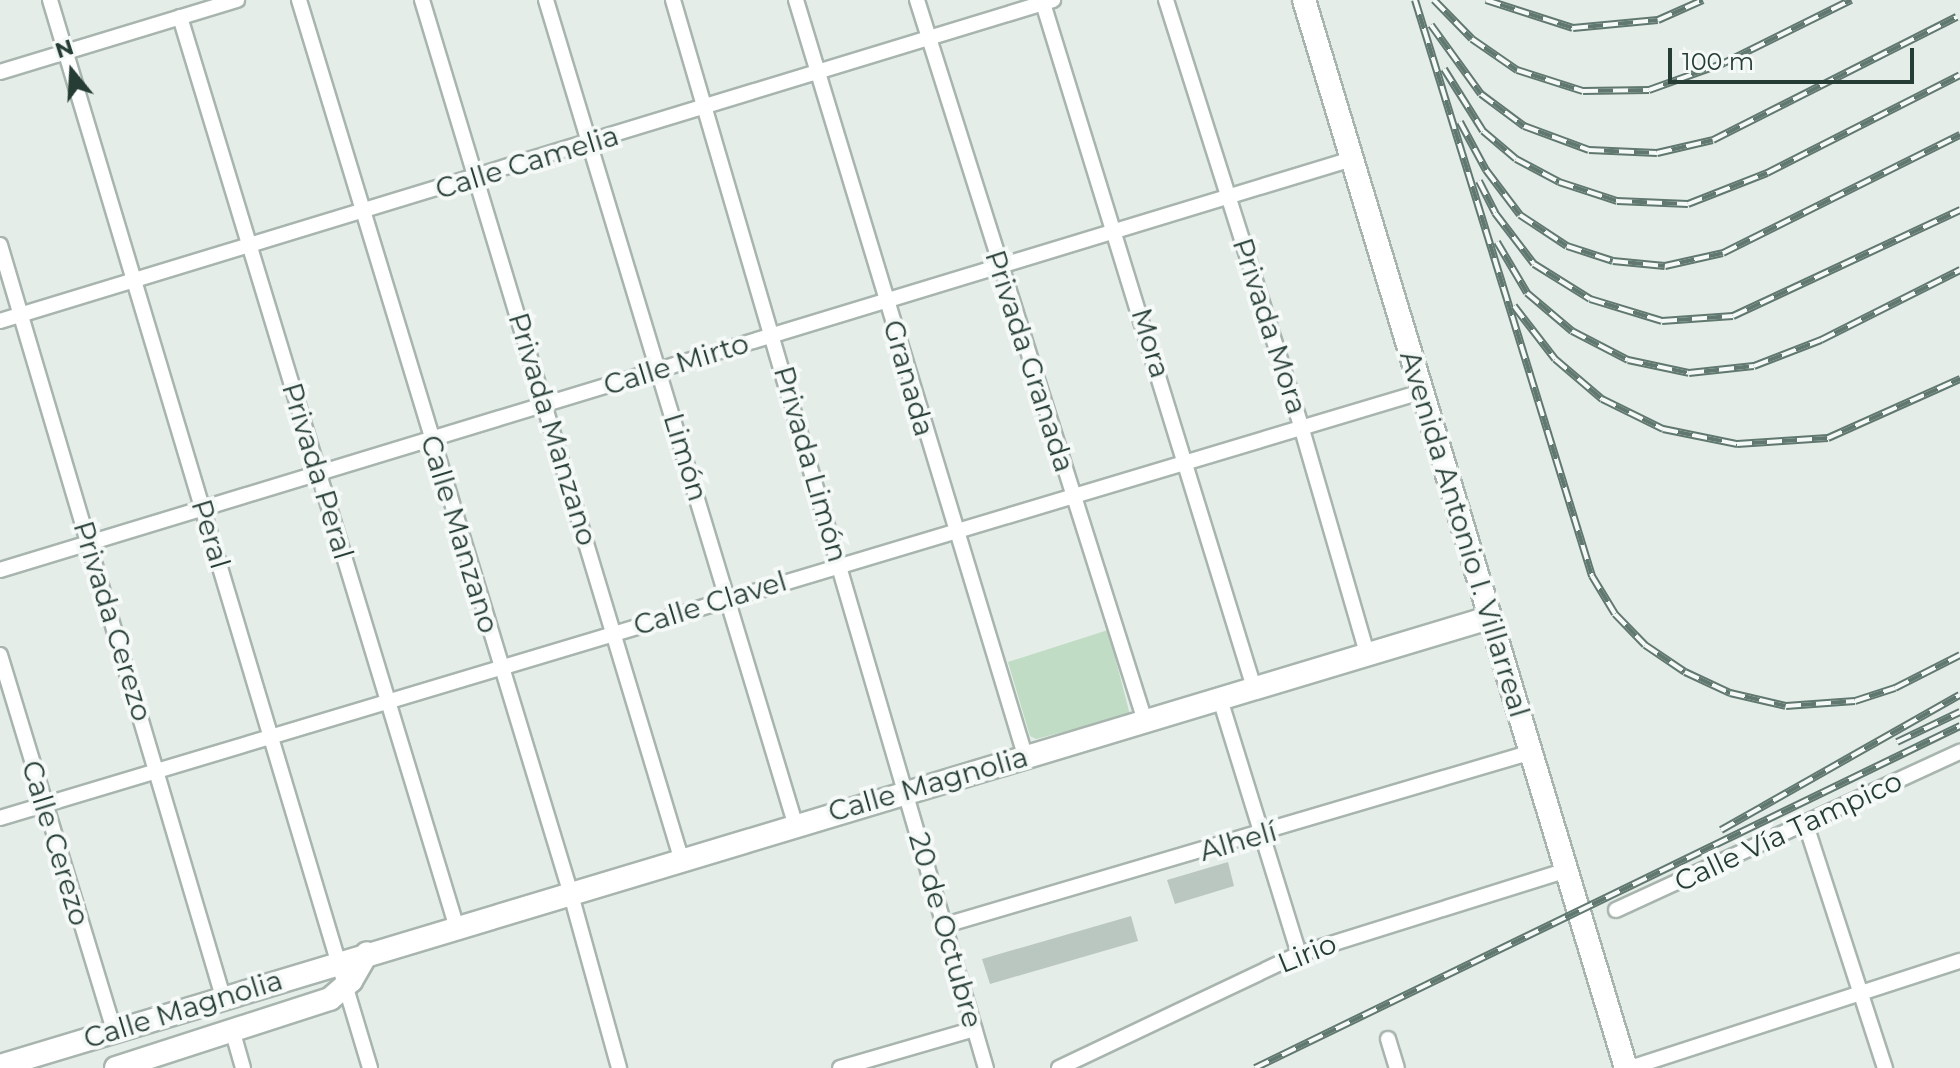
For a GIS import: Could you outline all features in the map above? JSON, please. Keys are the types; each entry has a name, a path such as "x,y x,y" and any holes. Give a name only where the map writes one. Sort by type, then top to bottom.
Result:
{"street":[{"name":"Peral","path":"50,0 273,736 335,961 370,1068"},
{"path":"0,72 237,0"},
{"name":"Calle Manzano","path":"299,0 570,891 619,1068"},
{"name":"Privada Manzano","path":"422,0 681,858"},
{"name":"Limón","path":"546,0 795,823"},
{"name":"Privada Limón","path":"673,0 907,791"},
{"name":"Granada","path":"796,0 954,532 1025,755"},
{"name":"Privada Granada","path":"917,0 1145,721"},
{"name":"Privada Mora","path":"1166,0 1301,426 1367,653"},
{"name":"Avenida Antonio I. Villarreal","path":"1304,0 1628,1068"},
{"name":"Calle Camelia","path":"0,321 477,179 1046,1"},
{"name":"Mora","path":"1046,1 1188,461 1254,688"},
{"name":"Privada Peral","path":"180,17 456,925"},
{"name":"Calle Mirto","path":"0,570 1352,159"},
{"name":"Privada Cerezo","path":"0,245 158,769 223,997"},
{"name":"Calle Clavel","path":"0,818 1421,392"},
{"name":"Calle Magnolia","path":"0,1066 335,961 1489,618"},
{"name":"Calle Cerezo","path":"0,655 43,805 114,1030"},
{"path":"1220,699 1299,954"},
{"name":"Alhelí","path":"942,926 1263,834 1532,752"},
{"name":"Calle Vía Tampico","path":"1616,910 1960,752"},
{"name":"20 de Octubre","path":"907,791 942,926 986,1068"},
{"path":"1806,825 1885,1068"},
{"name":"Lirio","path":"1059,1068 1299,954 1567,870"},
{"path":"345,989 367,953"},
{"path":"1628,1068 1960,961"},
{"name":"Calle Magnolia","path":"116,1068 233,1033 322,1002 345,989"},
{"path":"840,1068 974,1029"},
{"path":"233,1033 243,1068"},
{"path":"1388,1039 1397,1068"}],"green space":[{"path":"1108,630 1130,715 1036,739 1030,736 1008,662"}],"building":[{"path":"1228,862 1234,886 1175,904 1167,880"},
{"path":"1131,916 1138,941 990,984 982,959"}],"railway":[{"path":"1415,0 1592,576 1615,614 1645,645 1685,672 1730,693 1786,706 1855,701 1895,688 1960,655"},
{"path":"1434,0 1472,39 1517,70 1583,91 1649,90 1724,63 1851,0"},
{"path":"1486,0 1573,28 1658,20 1703,0"},
{"path":"1431,25 1481,94 1524,126 1589,150 1657,153 1713,140 1957,17"},
{"path":"1444,69 1483,131 1516,159 1559,182 1617,201 1688,204 1767,173 1960,75"},
{"path":"1460,122 1486,170 1520,215 1567,246 1613,261 1665,266 1723,253 1960,135"},
{"path":"1479,181 1495,213 1534,264 1590,299 1662,321 1733,316 1960,210"},
{"path":"1497,242 1527,293 1572,331 1628,360 1689,373 1754,366 1821,340 1960,270"},
{"path":"1514,306 1555,359 1602,399 1663,429 1737,444 1828,438 1960,379"},
{"path":"1721,830 1960,695"},
{"path":"1897,742 1960,712"},
{"path":"1255,1068 1960,726"}]}
